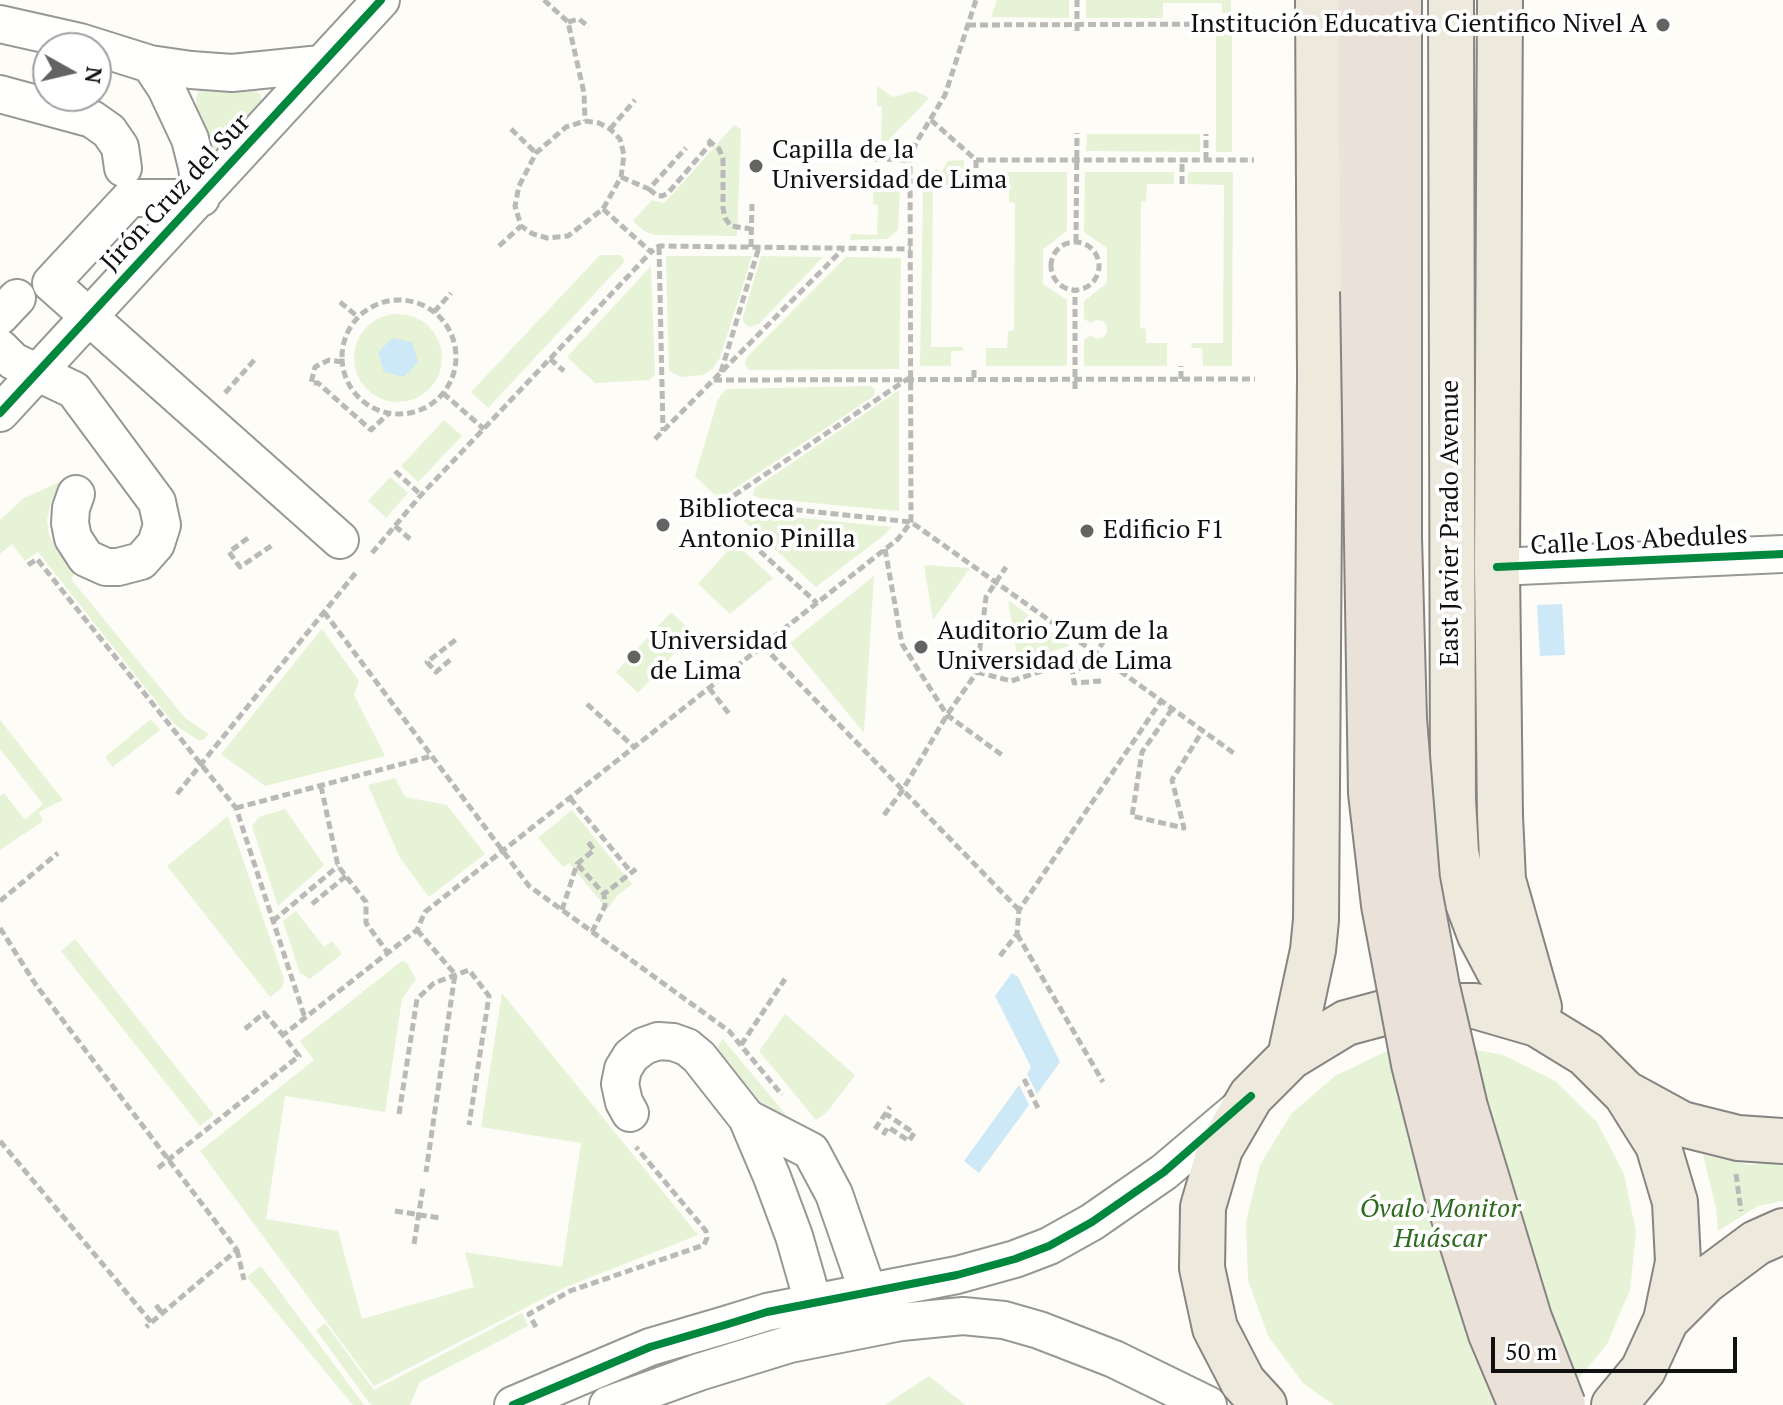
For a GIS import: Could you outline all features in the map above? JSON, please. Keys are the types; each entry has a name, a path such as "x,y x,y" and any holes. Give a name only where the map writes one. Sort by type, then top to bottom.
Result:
{"highway":[{"path":"1360,0 1399,537 1404,719 1417,879 1437,987 1465,1107 1529,1318 1563,1405"},
{"path":"1399,0 1381,291 1371,793 1384,905 1414,1064 1449,1202 1491,1334 1521,1405"}],"main road":[{"path":"1290,1057 1313,950 1316,920 1320,392 1318,0"},
{"name":"East Javier Prado Avenue","path":"1451,0 1453,800 1456,852 1465,895 1480,935 1498,969 1541,1026"},
{"name":"East Javier Prado Avenue","path":"1500,0 1497,567 1500,816 1503,880 1541,1026"},
{"path":"1264,1405 1243,1382 1215,1328 1202,1268 1203,1207 1220,1149 1251,1096 1290,1057 1346,1023 1409,1006 1475,1006 1541,1026 1586,1054 1626,1094 1658,1145 1675,1202 1678,1262 1666,1320 1644,1387 1614,1405"},
{"path":"1626,1094 1682,1124 1738,1138 1783,1141"},
{"path":"1666,1320 1705,1281 1756,1243 1763,1228"}],"street":[{"name":"Jirón Cruz del Sur","path":"0,413 381,0"},
{"path":"0,24 80,42 150,64 232,73 321,64"},
{"path":"150,64 166,88 190,139 201,198 130,198 51,283 356,556"},
{"path":"0,94 92,119 109,131 120,147 123,168"},
{"path":"0,348 13,361 74,390 151,492 161,514 162,525 156,544 141,561 131,565 106,567 86,558 73,538 70,523 76,494"},
{"name":"Calle Los Abedules","path":"1497,567 1783,554"},
{"path":"630,1113 620,1084 623,1069 631,1056 644,1046 658,1041 687,1047 699,1057 747,1118 778,1192 813,1302"},
{"path":"513,1405 650,1347 767,1312 957,1275 1049,1246 1092,1222 1164,1172 1251,1096"},
{"path":"747,1118 811,1151 834,1194 868,1292"},
{"path":"608,1405 790,1344 901,1322 963,1316 1004,1320 1063,1339 1114,1359 1208,1405"}],"path":[{"path":"544,0 568,22 584,93 585,121"},
{"path":"283,1035 417,930 425,912 898,539 911,522 910,160 916,143 945,95 976,0"},
{"path":"1077,0 1077,31"},
{"path":"568,22 579,19 589,27"},
{"path":"968,25 1240,24"},
{"path":"610,129 635,100"},
{"path":"931,120 976,160 1254,160"},
{"path":"585,121 599,123 620,139 624,155 621,177 603,209 568,236 547,238 533,234 521,226 515,206 519,186 536,153 566,127 585,121"},
{"path":"511,129 536,153"},
{"path":"1076,242 1077,133"},
{"path":"1206,134 1206,160"},
{"path":"621,177 662,196 668,193 710,142 719,149 723,158 725,218 731,226 751,229"},
{"path":"649,189 686,148"},
{"path":"875,159 910,160"},
{"path":"976,160 976,186"},
{"path":"1182,160 1182,184"},
{"path":"751,247 752,204"},
{"path":"603,209 651,252"},
{"path":"499,246 521,226"},
{"path":"1076,242 1095,252 1099,267 1094,281 1075,291 1060,287 1051,274 1050,266 1051,258 1061,246 1076,242"},
{"path":"177,794 324,612 356,556 395,526 659,246 911,249"},
{"path":"659,246 663,431"},
{"path":"721,373 759,247"},
{"path":"655,439 844,248"},
{"path":"1075,291 1075,389"},
{"path":"434,312 451,293"},
{"path":"395,301 420,304 434,312 446,324 456,356 454,373 443,393 421,411 405,415 388,414 370,407 356,396 346,380 342,362 348,330 358,317 371,307 395,301"},
{"path":"340,302 358,317"},
{"path":"224,394 256,358"},
{"path":"550,359 564,371"},
{"path":"342,362 329,360 315,367 311,383 318,383 371,430 388,414"},
{"path":"974,366 974,378"},
{"path":"1181,366 1181,379"},
{"path":"909,378 723,502 911,522 1110,664 1072,669 1074,683 1101,681"},
{"path":"714,380 1255,379"},
{"path":"443,393 484,429"},
{"path":"395,471 421,495"},
{"path":"395,526 410,539"},
{"path":"742,535 817,603"},
{"path":"248,538 229,552 240,567 274,544"},
{"path":"885,549 902,644 947,715 1002,755"},
{"path":"28,565 37,559 236,808 305,1018"},
{"path":"884,815 977,672 986,597 1006,567"},
{"path":"324,612 529,886 729,1031 787,1101"},
{"path":"450,660 436,672 427,662 458,638"},
{"path":"977,672 1011,681 1095,654 1106,638"},
{"path":"763,646 1019,910"},
{"path":"1120,671 1235,754"},
{"path":"709,688 730,715"},
{"path":"1000,956 1017,934 1019,910 1161,701"},
{"path":"587,704 634,747"},
{"path":"1172,709 1142,752 1132,816 1184,828 1172,780 1203,730"},
{"path":"236,808 432,756"},
{"path":"321,786 338,866 366,902 366,923 388,953"},
{"path":"570,798 634,870 604,894"},
{"path":"562,910 577,864 594,850 586,839"},
{"path":"0,901 58,853"},
{"path":"577,864 604,894 605,906 592,932"},
{"path":"273,921 338,866"},
{"path":"312,904 346,876"},
{"path":"0,928 36,985 237,1250 244,1280"},
{"path":"417,930 455,974 426,1172"},
{"path":"1017,934 1103,1082"},
{"path":"399,1114 417,999 434,983 469,970 489,996 469,1125"},
{"path":"741,1045 785,979"},
{"path":"158,1168 299,1056 264,1013 245,1029"},
{"path":"1024,1079 1038,1108"},
{"path":"875,1129 890,1107"},
{"path":"883,1135 888,1127 909,1141 914,1133 886,1114"},
{"path":"0,1141 151,1322"},
{"path":"1735,1168 1763,1228"},
{"path":"536,1327 529,1314 570,1291 704,1245 706,1231 668,1186"},
{"path":"414,1244 423,1187"},
{"path":"395,1211 440,1218"},
{"path":"146,1327 237,1250"},
{"path":"156,1305 162,1313"}],"green space":[{"path":"997,0 1069,0 1069,18 991,17"},
{"path":"1086,0 1231,0 1231,13 1222,13 1222,3 1163,3 1163,18 1086,18"},
{"path":"1216,31 1232,31 1232,152 1216,152"},
{"path":"877,86 893,97 915,91 929,98 888,141 881,141 882,106 877,106"},
{"path":"251,87 261,95 262,104 217,154 211,153 196,107 197,93 203,88"},
{"path":"734,125 741,129 737,236 655,235 644,231 633,221 652,200 663,203 669,198"},
{"path":"1087,134 1200,134 1200,152 1086,151"},
{"path":"964,160 964,172 971,172 971,186 933,187 931,347 963,347 963,351 951,351 951,366 920,366 923,191 936,169 942,171 948,161"},
{"path":"983,172 1067,172 1067,231 1043,249 1043,284 1067,300 1067,366 986,366 986,348 1007,348 1008,331 1014,330 1015,203 1009,202 1009,186 982,186"},
{"path":"1085,172 1174,172 1174,184 1147,184 1146,201 1141,202 1140,328 1146,329 1146,343 1167,343 1167,366 1084,366 1084,340 1091,335 1096,339 1103,337 1107,332 1103,321 1091,323 1084,319 1084,301 1107,283 1107,248 1084,232"},
{"path":"1188,172 1233,172 1232,366 1203,366 1202,348 1191,348 1192,343 1223,343 1224,185 1188,184"},
{"path":"874,177 898,179 898,230 887,239 850,240 851,234 877,235 878,205 873,204"},
{"path":"600,255 621,255 625,261 488,408 471,392"},
{"path":"666,256 752,256 720,358 703,375 681,377 669,371"},
{"path":"761,256 823,257 759,324 749,327 743,322 743,317"},
{"path":"846,257 901,258 899,369 749,370 745,364 747,357"},
{"path":"651,266 655,374 649,380 595,383 567,357"},
{"path":"398,314 415,317 429,327 439,341 442,358 439,375 429,389 415,399 398,402 381,399 367,389 357,375 354,358 357,341 367,327 381,317"},
{"path":"870,386 875,389 874,396 719,499 695,476 718,399 726,389"},
{"path":"899,390 899,511 753,495 755,488"},
{"path":"444,420 462,436 418,482 401,466"},
{"path":"390,477 408,493 386,518 368,501"},
{"path":"60,482 47,520 55,548 74,573 71,579 185,718 209,734 203,740 198,740 174,724 38,552 25,561 12,544 0,554 0,520 24,498"},
{"path":"733,511 892,527 816,587"},
{"path":"735,543 773,578 730,614 698,584"},
{"path":"924,565 970,568 933,620"},
{"path":"874,576 864,733 790,643"},
{"path":"1008,600 1070,646 1018,662"},
{"path":"671,612 693,633 638,693 616,672"},
{"path":"322,629 359,681 354,695 385,756 265,786 221,754"},
{"path":"151,719 160,730 113,767 105,757"},
{"path":"0,720 63,800 39,812 43,821 0,850 0,796 4,793 25,820 43,804 0,749"},
{"path":"395,778 405,797 447,805 485,854 429,897 400,858 368,785"},
{"path":"285,809 324,865 278,906 252,826 259,817"},
{"path":"572,810 632,884 607,909 569,863 563,867 538,838"},
{"path":"228,816 284,979 282,988 270,997 167,866"},
{"path":"296,911 324,947 332,941 342,954 310,979 300,973 283,921"},
{"path":"75,939 214,1115 200,1126 61,951"},
{"path":"402,961 406,962 416,979 402,999 385,1112 285,1096 266,1219 338,1231 362,1319 474,1287 465,1252 562,1267 581,1143 481,1127 502,993 698,1235 566,1287 374,1386 200,1151 314,1060 300,1041"},
{"path":"785,1014 855,1075 828,1111 816,1120 759,1051"},
{"path":"723,1039 796,1127 766,1111 715,1050"},
{"name":"Óvalo Monitor Huáscar","path":"1446,1044 1503,1055 1555,1081 1597,1122 1624,1174 1636,1232 1630,1290 1607,1344 1570,1389 1545,1405 1334,1405 1303,1383 1268,1336 1248,1280 1246,1222 1260,1165 1291,1114 1335,1076 1387,1051"},
{"path":"1703,1155 1751,1165 1783,1160 1783,1201 1758,1206 1718,1231 1716,1208"},
{"path":"261,1266 364,1405 353,1405 247,1277"},
{"path":"522,1313 528,1326 420,1382 410,1405 371,1405 316,1330 325,1323 374,1390"},
{"path":"929,1376 965,1405 885,1405"}],"water":[{"path":"392,338 412,342 418,362 404,377 384,372 378,353"},
{"path":"1562,604 1565,655 1540,656 1537,605"},
{"path":"1012,973 1018,977 1060,1062 1037,1094 1027,1074 1031,1067 995,996"},
{"path":"1019,1085 1029,1105 979,1173 964,1161"}],"cycle path":[{"path":"0,413 381,0"},
{"path":"1497,567 1783,554"},
{"path":"513,1405 650,1347 767,1312 957,1275 1049,1246 1092,1222 1164,1172 1251,1096"}],"place":[{"name":"Institución Educativa Cientifico Nivel A","path":"1663,25"},
{"name":"Capilla de la Universidad de Lima","path":"756,166"},
{"name":"Biblioteca Antonio Pinilla","path":"663,525"},
{"name":"Edificio F1","path":"1087,531"},
{"name":"Auditorio Zum de la Universidad de Lima","path":"921,647"},
{"name":"Universidad de Lima","path":"634,657"}]}
